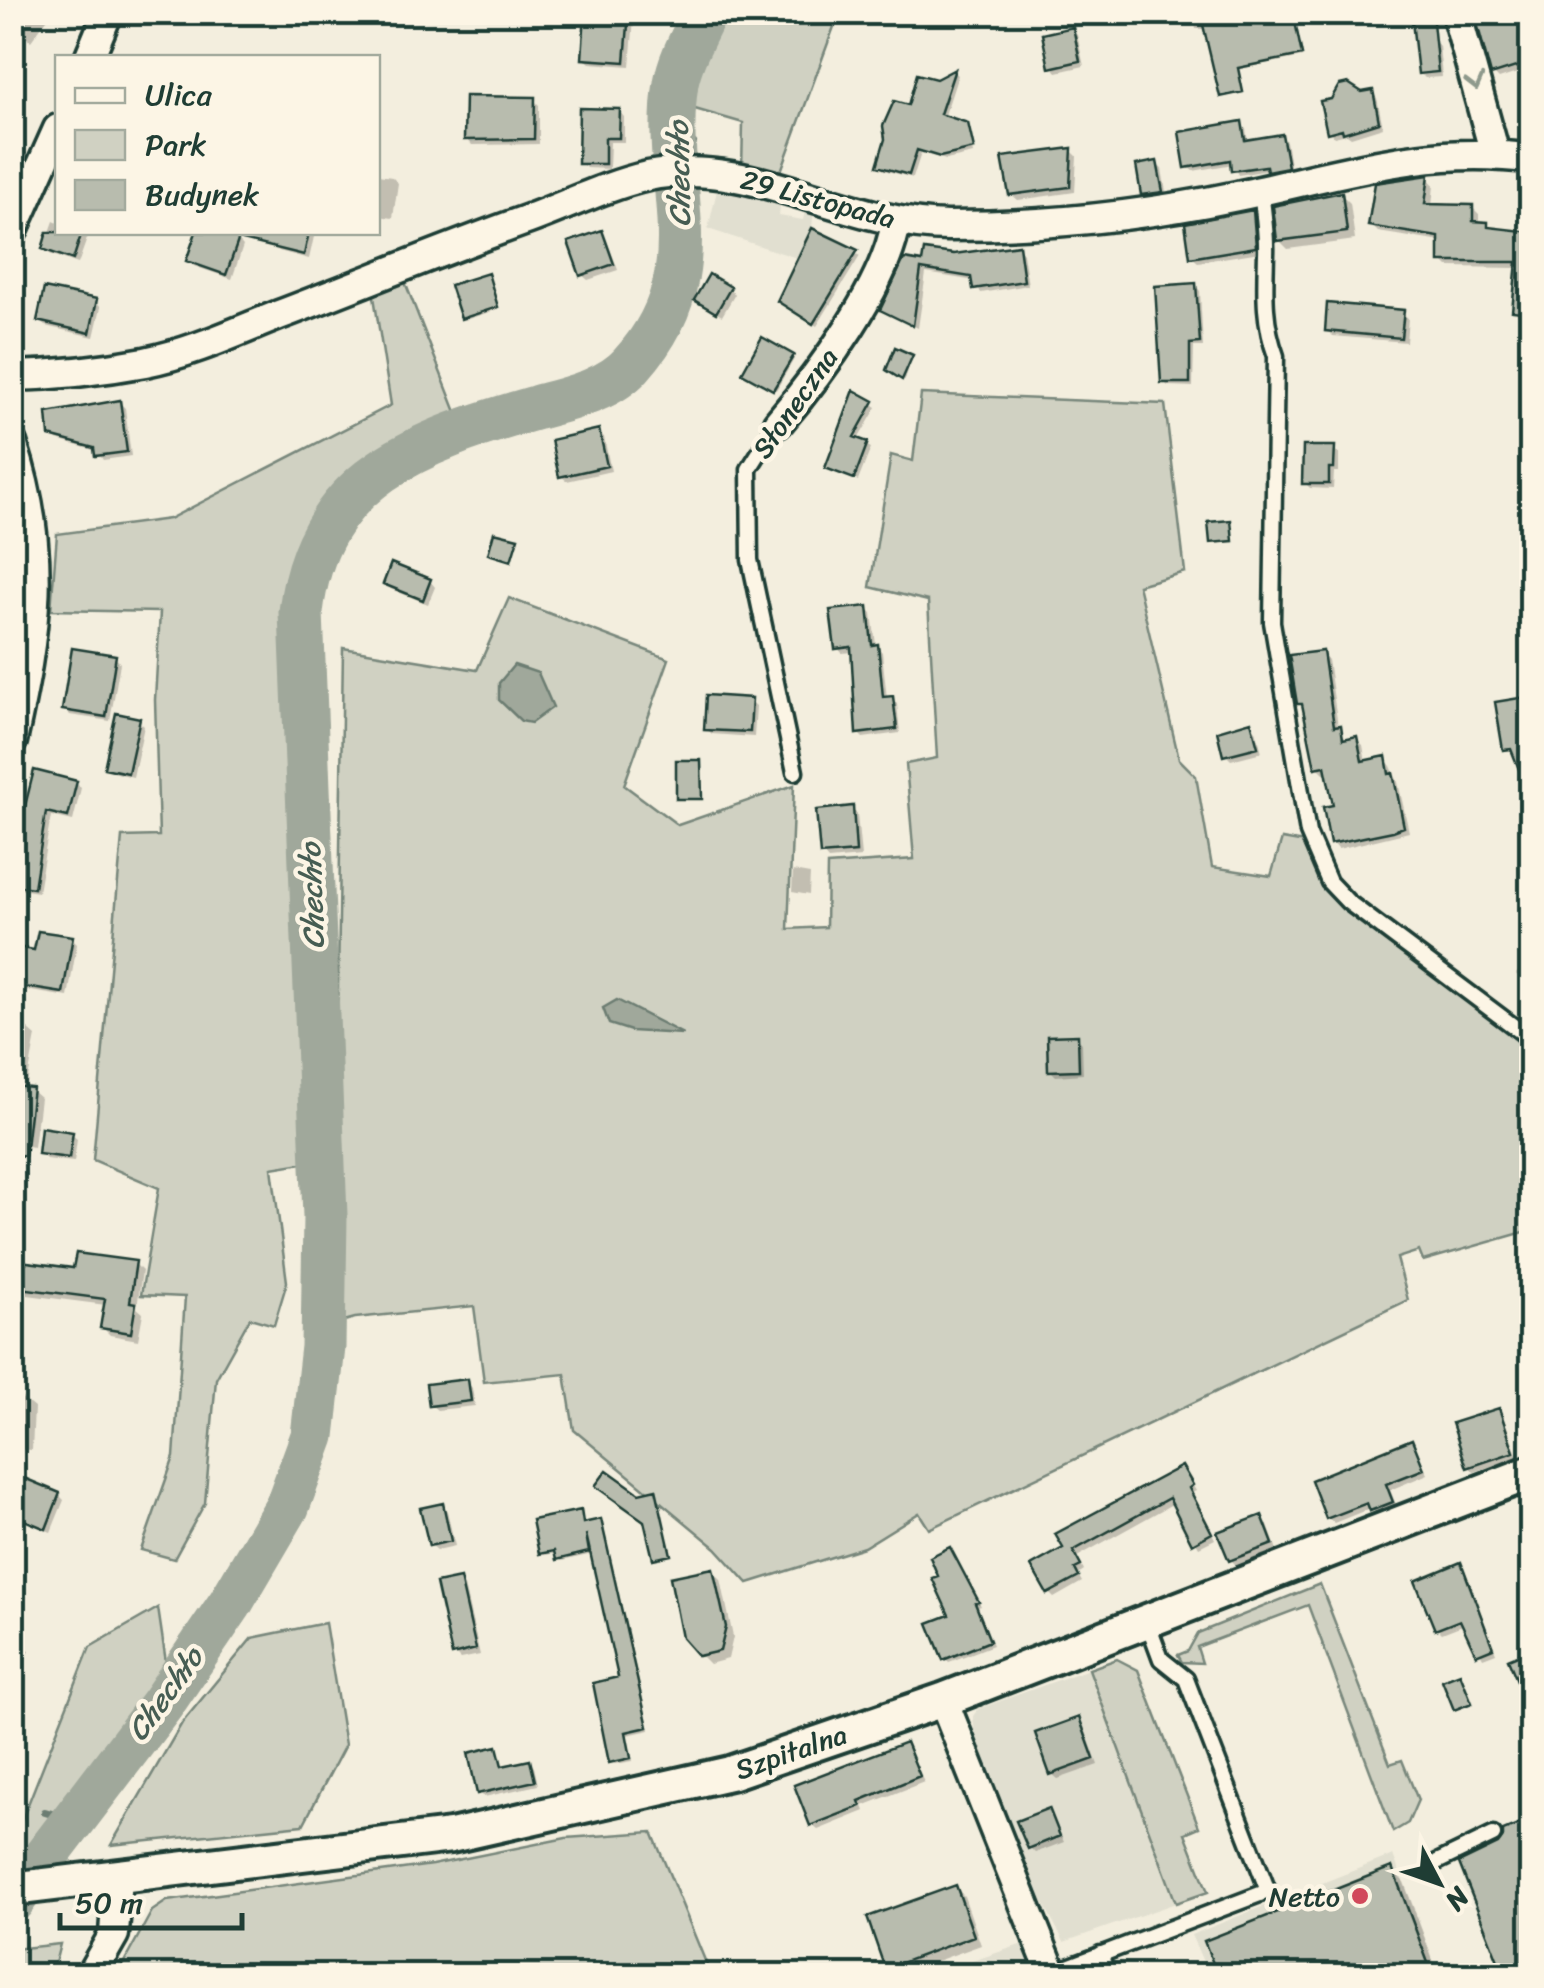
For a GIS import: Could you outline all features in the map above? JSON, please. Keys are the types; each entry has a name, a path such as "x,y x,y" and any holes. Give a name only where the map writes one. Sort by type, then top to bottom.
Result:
{"street":[{"path":"89,55 108,12"},
{"path":"1456,12 1495,154"},
{"path":"12,232 55,136"},
{"name":"29 Listopada","path":"12,376 50,375 149,361 204,344 405,264 646,176 722,174 896,222 944,226 1140,214 1369,166 1457,153 1532,159"},
{"name":"Słoneczna","path":"778,423 852,321 892,247 896,222"},
{"path":"12,443 34,524 35,570 28,667 12,741"},
{"name":"Szpitalna","path":"12,1889 450,1836 730,1773 943,1700 1532,1472"},
{"path":"943,1700 1052,1974"},
{"path":"90,1976 114,1934 118,1876"}],"lane":[{"path":"1261,190 1267,251 1265,313 1276,356 1272,622 1308,832 1329,882 1348,902 1532,1040"},
{"name":"Słoneczna","path":"778,423 749,469 750,560 796,772"},
{"path":"1052,1974 1268,1891 1186,1679 1161,1658 1146,1621"},
{"path":"1437,1862 1493,1835"},
{"path":"1100,1954 1108,1976"}],"shaded area":[{"path":"718,186 769,196 780,206 779,216 803,220 805,211 814,207 812,228 797,258 708,229"},
{"path":"514,665 538,673 553,707 531,723 521,721 499,700 499,683"},
{"path":"617,1000 683,1034 631,1031 609,1024 603,1008"},
{"path":"1089,1669 1176,1903 1064,1942 1013,1846 970,1729 974,1728 973,1716 978,1709"},
{"name":"Netto","path":"1393,1855 1438,1975 1209,1975 1191,1935"},
{"path":"1023,1944 1035,1975 931,1975"}],"green space":[{"path":"716,13 839,13 777,182 742,171 743,123 688,107 688,86"},
{"path":"403,277 456,412 367,462 320,522 298,572 287,622 309,1162 272,1168 287,1282 274,1325 250,1318 216,1379 205,1503 174,1559 141,1550 174,1457 185,1297 141,1295 159,1188 93,1160 122,837 159,836 155,700 160,612 51,610 57,534 169,519 391,405 373,290"},
{"path":"921,394 1165,404 1185,572 1138,585 1179,759 1196,776 1212,867 1271,876 1282,839 1305,843 1314,863 1531,1053 1531,1230 1423,1261 1419,1251 1397,1258 1408,1300 929,1529 919,1513 864,1547 748,1583 716,1548 574,1430 565,1374 484,1382 474,1306 355,1318 333,1324 343,648 477,670 509,598 669,659 624,785 678,825 794,785 788,929 826,927 827,865 914,859 906,764 937,758 928,601 870,587 891,455 913,461"},
{"path":"1320,1584 1390,1764 1402,1760 1418,1800 1408,1823 1393,1832 1308,1605 1197,1647 1202,1663 1182,1662 1178,1655 1188,1651 1198,1633"},
{"path":"158,1608 167,1669 34,1851 14,1840 90,1647"},
{"path":"325,1623 345,1745 303,1825 111,1845 182,1723 252,1638"},
{"path":"1117,1659 1138,1670 1199,1827 1185,1833 1208,1892 1176,1903 1089,1669"},
{"path":"652,1832 711,1975 117,1975 152,1911 167,1901 432,1865 566,1838"},
{"path":"60,1944 52,1975 13,1975 13,1949"}],"building":[{"path":"585,12 629,12 625,62 582,59"},
{"path":"1200,12 1225,12 1226,24 1293,12 1302,55 1238,68 1243,92 1220,97"},
{"path":"1411,12 1432,12 1438,72 1418,74"},
{"path":"1474,12 1516,12 1532,62 1491,75"},
{"path":"1073,27 1080,61 1049,68 1042,34"},
{"path":"955,69 940,114 968,123 974,149 940,157 917,150 909,175 877,166 885,139 883,126 894,101 908,105 917,74 936,79"},
{"path":"1348,83 1362,92 1373,90 1379,122 1343,133 1342,129 1327,133 1320,101 1331,99 1339,85"},
{"path":"465,96 535,97 534,139 464,140"},
{"path":"579,108 620,109 619,138 605,138 605,164 578,164"},
{"path":"1242,121 1245,140 1282,134 1288,167 1231,171 1230,160 1185,168 1179,132"},
{"path":"1072,148 1070,187 1009,195 1002,157"},
{"path":"1157,161 1163,192 1141,195 1136,165"},
{"path":"1429,175 1425,204 1473,205 1473,221 1488,222 1488,227 1532,232 1532,313 1512,311 1517,262 1439,262 1439,237 1368,226 1375,183"},
{"path":"1342,192 1347,232 1277,241 1273,206"},
{"path":"1253,210 1256,247 1190,258 1185,223"},
{"path":"812,228 858,250 813,324 777,301"},
{"path":"602,230 614,264 580,276 568,242"},
{"path":"47,232 81,235 73,260 42,249"},
{"path":"195,235 239,238 226,275 186,261"},
{"path":"244,235 308,235 304,255 243,240"},
{"path":"1019,245 1024,281 973,289 971,277 921,269 913,326 880,310 904,259 922,262 924,250 954,254"},
{"path":"488,273 498,307 461,319 450,285"},
{"path":"709,274 731,287 716,313 694,300"},
{"path":"1196,283 1200,343 1190,344 1190,383 1161,383 1155,286"},
{"path":"44,288 97,299 90,333 37,321"},
{"path":"1327,303 1404,310 1401,338 1325,331"},
{"path":"762,337 794,355 773,390 742,373"},
{"path":"895,347 913,355 902,380 886,370"},
{"path":"854,390 874,401 854,437 868,442 854,479 825,468"},
{"path":"120,400 127,452 95,456 94,448 49,436 47,413"},
{"path":"599,429 607,466 559,477 551,440"},
{"path":"1303,446 1335,446 1329,484 1302,484"},
{"path":"1231,520 1233,541 1210,543 1208,522"},
{"path":"494,532 518,538 511,561 488,554"},
{"path":"391,563 431,579 423,600 383,584"},
{"path":"868,606 872,645 878,644 883,697 893,696 897,729 856,734 851,647 835,649 830,610"},
{"path":"72,648 116,655 106,717 62,710"},
{"path":"1323,651 1334,726 1341,725 1343,739 1357,736 1362,761 1386,756 1404,827 1330,844 1323,807 1333,805 1325,766 1315,768 1302,704 1297,704 1289,655"},
{"path":"706,695 752,698 750,732 704,730"},
{"path":"1532,696 1530,797 1511,749 1503,750 1495,702"},
{"path":"116,713 140,718 128,773 104,768"},
{"path":"1251,721 1258,747 1223,756 1217,731"},
{"path":"676,760 701,760 702,799 676,799"},
{"path":"34,770 77,781 68,817 46,812 34,888 12,885 12,833 18,834"},
{"path":"853,806 856,852 820,855 816,810"},
{"path":"38,931 73,936 63,993 12,985 12,946 34,950"},
{"path":"1078,1035 1079,1070 1048,1071 1047,1036"},
{"path":"12,1086 33,1088 25,1156 12,1155"},
{"path":"41,1127 73,1132 69,1158 38,1154"},
{"path":"76,1253 136,1261 130,1302 136,1303 131,1333 100,1328 105,1299 12,1287 12,1260 73,1268"},
{"path":"468,1379 471,1401 429,1406 426,1384"},
{"path":"1499,1408 1514,1452 1467,1468 1452,1423"},
{"path":"1412,1439 1424,1469 1386,1484 1393,1502 1370,1511 1367,1503 1326,1519 1311,1480"},
{"path":"1182,1466 1212,1533 1192,1544 1169,1498 1073,1551 1081,1566 1075,1569 1079,1577 1047,1594 1031,1566 1063,1548 1055,1534"},
{"path":"607,1470 639,1493 656,1489 671,1555 653,1559 644,1521 595,1486"},
{"path":"12,1473 60,1493 46,1529 12,1515"},
{"path":"443,1503 451,1541 429,1546 420,1508"},
{"path":"581,1510 583,1523 601,1519 648,1727 626,1732 631,1758 609,1763 593,1683 618,1677 586,1534 589,1552 556,1560 554,1551 539,1554 532,1520"},
{"path":"1262,1515 1273,1544 1229,1561 1217,1532"},
{"path":"950,1547 979,1602 975,1603 990,1641 943,1660 928,1623 949,1615 932,1578 938,1576 930,1557"},
{"path":"1461,1562 1493,1648 1476,1655 1460,1620 1435,1630 1415,1581"},
{"path":"713,1568 726,1627 720,1651 698,1656 682,1638 670,1577"},
{"path":"460,1578 476,1649 452,1655 436,1583"},
{"path":"1532,1649 1532,1714 1531,1714 1508,1659"},
{"path":"1460,1673 1472,1703 1454,1710 1442,1680"},
{"path":"1079,1717 1094,1759 1050,1775 1035,1733"},
{"path":"906,1742 920,1776 810,1826 794,1785"},
{"path":"497,1746 502,1766 530,1760 535,1781 477,1794 468,1753"},
{"path":"1049,1808 1060,1836 1028,1849 1016,1821"},
{"path":"1532,1819 1532,1976 1504,1976 1459,1863 1498,1844 1503,1831"},
{"name":"Netto","path":"1392,1867 1433,1976 1218,1976 1204,1941"},
{"path":"956,1885 974,1936 885,1969 867,1917"}],"waterway":[{"name":"Chechło","path":"12,1901 162,1704 230,1604 287,1507 313,1436 323,1347 325,1216 301,612 311,566 328,527 352,496 381,471 452,435 599,388 622,374 657,330 672,296 678,263 673,122 676,83 705,12"},
{"path":"674,134 693,143"},
{"path":"45,1812 72,1820"}],"place":[{"name":"Netto","path":"1360,1896"}]}
